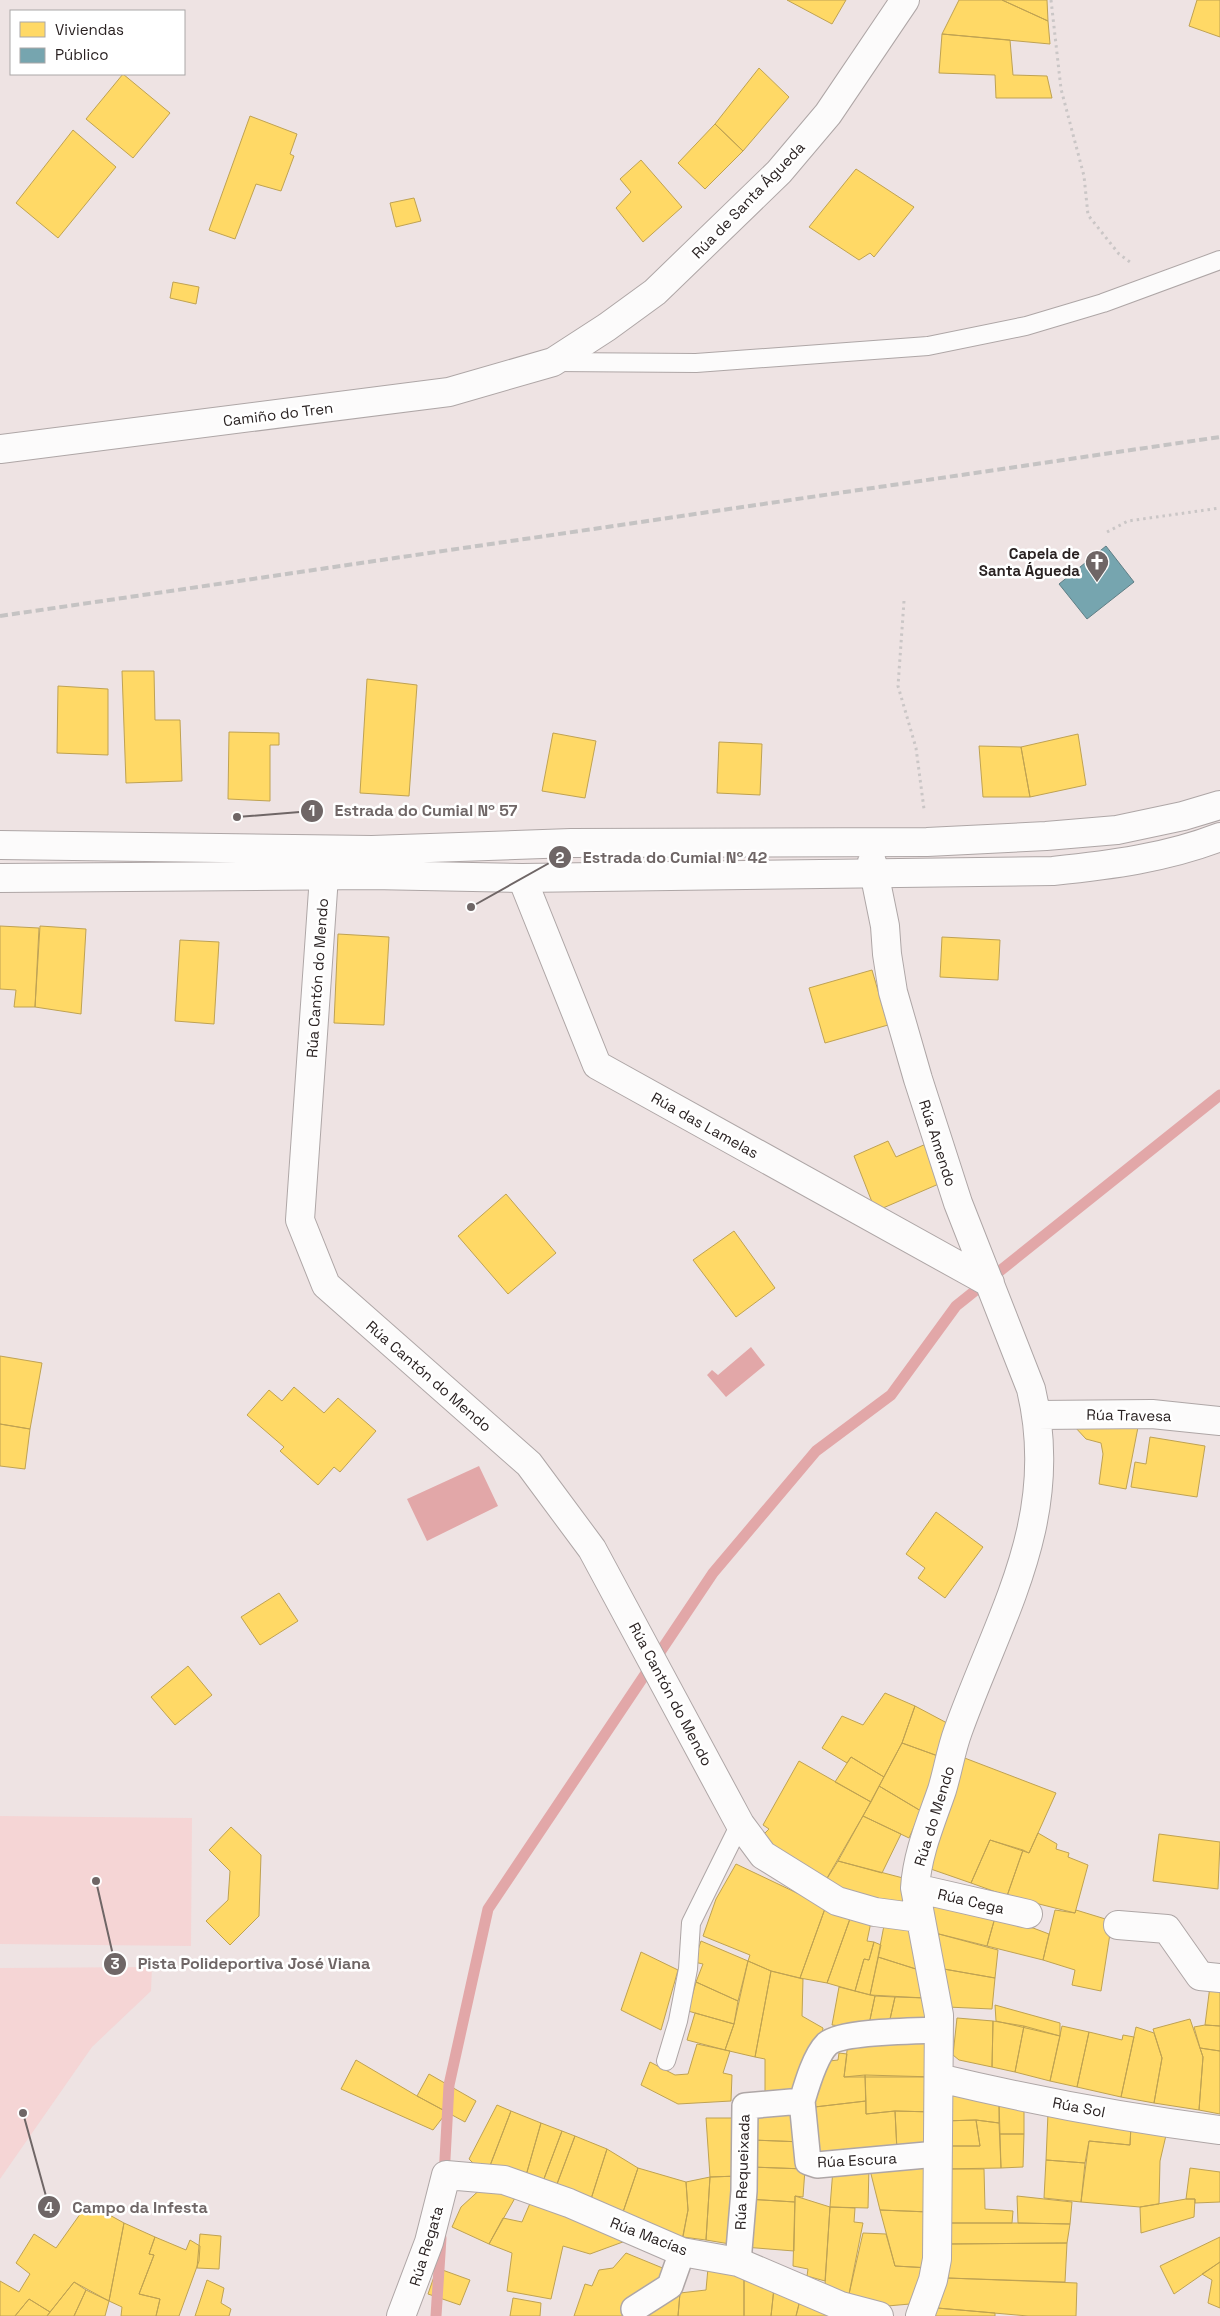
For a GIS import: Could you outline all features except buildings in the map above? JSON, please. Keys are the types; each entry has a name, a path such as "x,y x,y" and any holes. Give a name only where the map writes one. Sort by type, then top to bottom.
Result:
{"street":[{"name":"Rúa de Santa Águeda","path":"553,362 656,292 778,172 828,114 905,0"},
{"name":"Camiño do Tren","path":"0,449 448,392 553,362"},
{"path":"0,845 372,850 571,843 927,842 1046,836 1117,830 1183,816 1220,805"},
{"path":"0,878 324,876 522,878 873,867 977,860 1046,836"},
{"path":"571,843 643,860 873,867 1062,870 1131,861 1189,849 1220,837"},
{"name":"Rúa Amendo","path":"873,867 885,926 887,954 894,992 942,1159 1031,1389 1037,1415"},
{"name":"Rúa Cantón do Mendo","path":"324,876 300,1220 326,1285 529,1464 592,1549 740,1824 763,1855 837,1901 875,1912 920,1918"},
{"name":"Rúa das Lamelas","path":"522,878 597,1065 990,1283"},
{"name":"Rúa Travesa","path":"1037,1415 1152,1414 1220,1421"},
{"name":"Rúa do Mendo","path":"920,2316 933,2280 937,2259 939,2015 915,1888 916,1867 950,1764 957,1733 1008,1606 1029,1544 1040,1485 1041,1460 1037,1415"},
{"name":"Rúa Cega","path":"915,1888 1028,1914"},
{"path":"1118,1925 1167,1929 1200,1976 1220,1978"},
{"path":"802,2100 809,2077 828,2044 845,2036 938,2030"},
{"name":"Rúa Sol","path":"939,2078 1001,2093 1122,2115 1220,2130"},
{"name":"Rúa Escura","path":"802,2100 808,2162 817,2165 937,2154"},
{"name":"Rúa Requeixada","path":"738,2262 744,2192 745,2106 802,2100"},
{"name":"Rúa Macías","path":"446,2175 504,2180 569,2204 682,2252 738,2262 841,2306 879,2316"},
{"name":"Rúa Regata","path":"401,2316 429,2242 446,2175"},
{"path":"634,2310 670,2286 682,2252"}],"lane":[{"path":"553,362 696,363 928,346 1026,326 1103,303 1220,260"},
{"path":"666,2061 678,2021 688,1969 691,1923 740,1824"}],"path":[{"path":"1051,0 1062,90 1084,176 1088,215"},
{"path":"1107,532 1128,521 1220,508"},
{"path":"904,601 898,686 916,748 927,842"}],"shaded area":[{"path":"751,1347 765,1365 726,1397 707,1375 712,1370 718,1375"},
{"path":"479,1466 498,1506 427,1541 407,1499"},
{"path":"0,1816 192,1818 191,1946 0,1944"},
{"path":"152,1967 151,1991 92,2047 0,2179 0,1968"}],"waterway":[{"path":"444,2177 449,2085 488,1909 713,1573 816,1451 891,1395 956,1306 1220,1095"},
{"path":"436,2316 441,2238"}],"railway":[{"path":"0,616 1220,437"}],"place":[{"name":"Capela de Santa Águeda","path":"1097,583"},
{"name":"Estrada do Cumial Nº 57","path":"237,817"},
{"name":"Estrada do Cumial Nº 42","path":"471,907"},
{"name":"Pista Polideportiva José Viana","path":"96,1881"},
{"name":"Campo da Infesta","path":"23,2113"}]}
